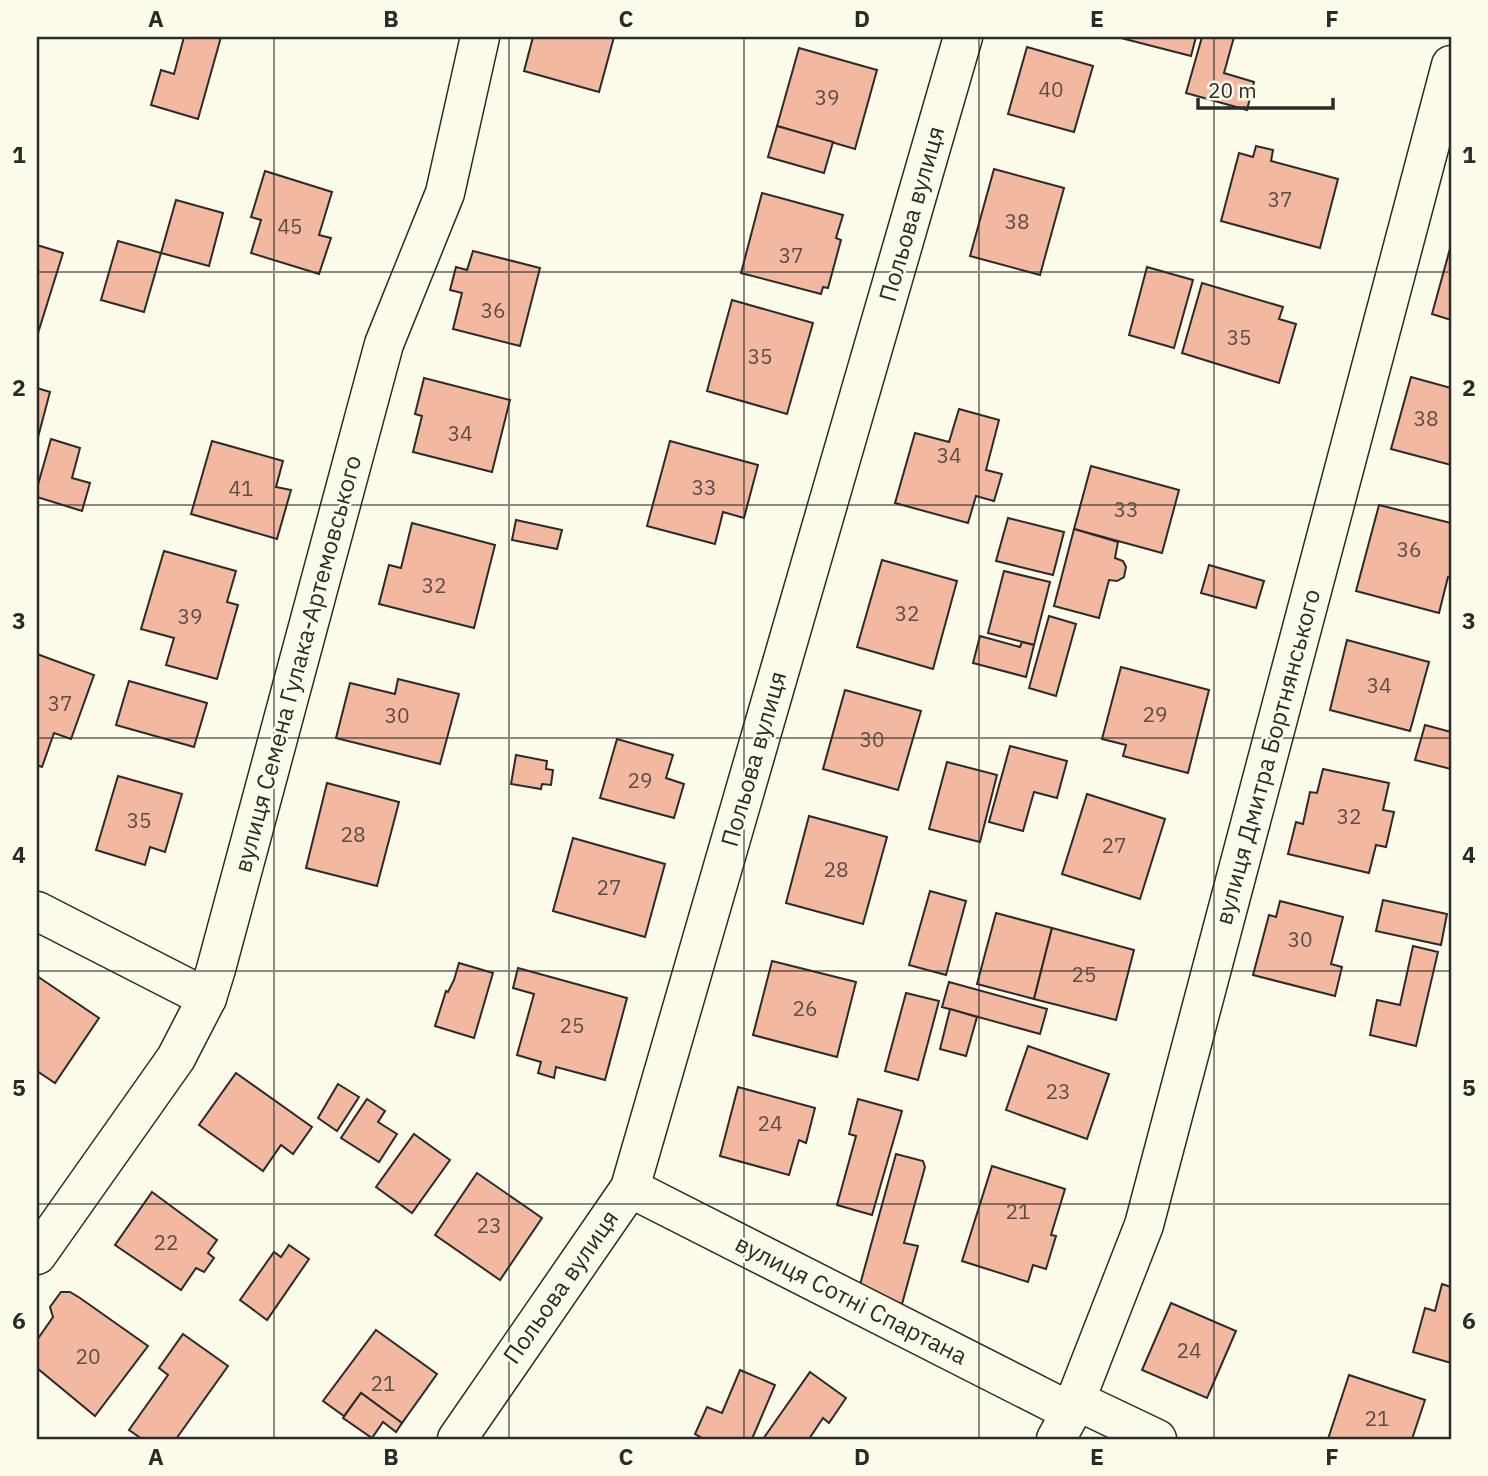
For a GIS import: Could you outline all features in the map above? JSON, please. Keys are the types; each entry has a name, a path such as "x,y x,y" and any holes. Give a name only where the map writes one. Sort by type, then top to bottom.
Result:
{"street":[{"name":"вулиця Семена Гулака-Артемовського","path":"37,1255 176,1058 206,998 220,955 384,344 445,193 480,37"},
{"name":"Польова вулиця","path":"457,1439 630,1188 963,37"},
{"name":"вулиця Дмитра Бортнянського","path":"1067,1417 1144,1225 1451,65"},
{"path":"37,911 206,998"},
{"name":"вулиця Сотні Спартана","path":"630,1188 1067,1417 1157,1439"}],"building":[{"path":"184,37 221,37 198,119 151,105 161,70 174,74"},
{"path":"533,37 614,37 599,92 524,71"},
{"path":"1117,37 1196,37 1191,56"},
{"path":"1202,37 1234,37 1224,73 1254,82 1247,110 1186,93"},
{"path":"1027,47 1093,66 1074,132 1008,114"},
{"path":"799,48 877,70 855,149 777,126"},
{"path":"777,126 833,142 824,173 768,157"},
{"path":"1256,146 1273,150 1271,161 1338,179 1320,248 1221,221 1239,153 1253,157"},
{"path":"994,169 1064,188 1040,275 970,256"},
{"path":"265,171 332,192 319,235 331,238 319,274 251,253 261,220 251,217"},
{"path":"762,193 843,215 836,238 841,240 828,288 823,287 821,294 741,273"},
{"path":"176,200 223,213 209,266 161,253"},
{"path":"118,241 161,253 144,312 101,300"},
{"path":"37,245 63,253 38,333 37,333"},
{"path":"1451,245 1451,320 1432,314"},
{"path":"473,251 540,268 520,346 453,329 462,293 450,290 456,267 467,270"},
{"path":"1147,267 1193,280 1174,348 1129,335"},
{"path":"1202,283 1283,307 1279,319 1296,324 1279,383 1182,353"},
{"path":"732,300 813,323 787,414 707,391"},
{"path":"1411,377 1451,388 1451,465 1391,449"},
{"path":"424,378 510,400 492,472 413,452 422,416 415,414"},
{"path":"37,388 50,392 37,441"},
{"path":"959,409 999,420 986,470 1002,474 994,501 976,496 968,523 895,503 915,433 949,442"},
{"path":"51,439 80,448 72,478 90,483 82,511 37,497 37,488"},
{"path":"212,441 283,461 276,487 291,490 277,539 191,514"},
{"path":"670,441 758,465 744,518 723,512 715,544 647,526"},
{"path":"1091,466 1179,490 1162,553 1074,529"},
{"path":"1379,505 1451,523 1451,577 1448,577 1439,613 1356,591"},
{"path":"1008,518 1064,532 1053,575 996,561"},
{"path":"516,520 562,530 557,549 512,540"},
{"path":"412,523 495,545 474,628 379,604 389,565 401,568"},
{"path":"1074,529 1118,542 1115,558 1123,561 1126,567 1124,577 1117,581 1109,580 1099,618 1054,606"},
{"path":"164,551 236,571 227,602 238,605 217,679 166,665 174,638 141,629"},
{"path":"882,560 957,581 933,669 857,647"},
{"path":"1209,565 1264,581 1256,608 1201,593"},
{"path":"1004,571 1050,582 1034,645 988,633"},
{"path":"1049,616 1076,624 1056,696 1029,688"},
{"path":"980,636 1020,647 1022,642 1034,645 1026,677 973,663"},
{"path":"1347,640 1429,662 1410,731 1330,710"},
{"path":"37,654 94,675 71,739 54,733 42,767 37,765"},
{"path":"1121,667 1209,690 1188,773 1123,756 1126,745 1102,739"},
{"path":"398,679 459,694 440,764 336,738 350,683 395,694"},
{"path":"129,681 207,703 194,747 116,725"},
{"path":"845,690 921,711 898,790 823,769"},
{"path":"1425,725 1451,732 1451,769 1415,760"},
{"path":"617,739 673,755 666,778 684,784 674,818 600,798"},
{"path":"1010,746 1067,761 1057,798 1034,792 1023,831 989,822"},
{"path":"516,755 547,761 546,769 553,770 551,785 542,784 541,789 511,784"},
{"path":"947,762 997,775 980,842 929,829"},
{"path":"1323,769 1389,783 1383,810 1394,812 1386,847 1376,845 1369,873 1288,854 1296,822 1303,824 1310,792 1317,793"},
{"path":"118,776 182,794 165,852 150,847 145,865 96,850"},
{"path":"327,783 399,802 377,886 306,868"},
{"path":"1087,794 1165,819 1140,899 1062,874"},
{"path":"809,816 887,837 863,924 786,903"},
{"path":"573,838 665,864 645,937 553,911"},
{"path":"930,891 966,901 946,975 909,965"},
{"path":"1383,900 1447,914 1441,945 1376,931"},
{"path":"1280,901 1343,917 1331,964 1342,967 1335,996 1253,975 1269,915 1276,917"},
{"path":"996,913 1052,928 1034,999 977,984"},
{"path":"1052,928 1134,950 1116,1020 1034,999"},
{"path":"1413,946 1438,952 1416,1046 1370,1035 1377,1000 1400,1005"},
{"path":"772,961 856,982 837,1057 753,1035"},
{"path":"459,963 493,973 474,1038 435,1026 446,991 448,992 454,980"},
{"path":"518,968 627,998 605,1080 556,1067 554,1078 538,1073 541,1062 517,1055 534,994 513,988"},
{"path":"37,976 99,1018 55,1083 37,1071"},
{"path":"949,982 1047,1009 1040,1034 942,1007"},
{"path":"906,993 939,1001 918,1080 885,1071"},
{"path":"950,1009 977,1017 966,1056 940,1049"},
{"path":"1028,1046 1109,1074 1087,1139 1006,1110"},
{"path":"236,1073 312,1127 293,1154 281,1145 263,1171 199,1125"},
{"path":"338,1084 359,1097 337,1131 318,1118"},
{"path":"738,1087 815,1108 806,1143 799,1140 789,1175 720,1156"},
{"path":"367,1099 385,1111 378,1122 397,1134 379,1162 341,1138"},
{"path":"858,1099 902,1111 872,1215 837,1205 856,1136 849,1134"},
{"path":"414,1134 450,1160 412,1213 376,1187"},
{"path":"896,1154 923,1161 925,1167 904,1243 918,1246 902,1304 858,1292"},
{"path":"992,1166 1065,1189 1051,1235 1056,1236 1046,1269 1033,1265 1028,1282 962,1261"},
{"path":"477,1173 542,1218 500,1280 435,1235"},
{"path":"152,1192 217,1240 208,1253 214,1258 204,1272 196,1268 181,1290 115,1245"},
{"path":"289,1245 309,1259 267,1320 240,1300 274,1252 281,1257"},
{"path":"1442,1284 1451,1287 1451,1363 1413,1352 1425,1308 1435,1311"},
{"path":"61,1292 70,1292 80,1298 148,1346 95,1416 37,1368 37,1340 53,1317 50,1307"},
{"path":"1171,1303 1236,1331 1207,1398 1142,1370"},
{"path":"376,1330 437,1374 402,1423 361,1393 344,1416 323,1401"},
{"path":"183,1334 228,1366 176,1439 142,1439 129,1430 168,1375 159,1368"},
{"path":"740,1370 775,1385 752,1439 704,1439 695,1434 707,1407 722,1413"},
{"path":"810,1372 846,1398 829,1423 823,1418 809,1439 763,1439"},
{"path":"1349,1375 1425,1400 1412,1439 1328,1439"},
{"path":"361,1393 402,1423 396,1432 383,1422 372,1438 343,1418"}]}
